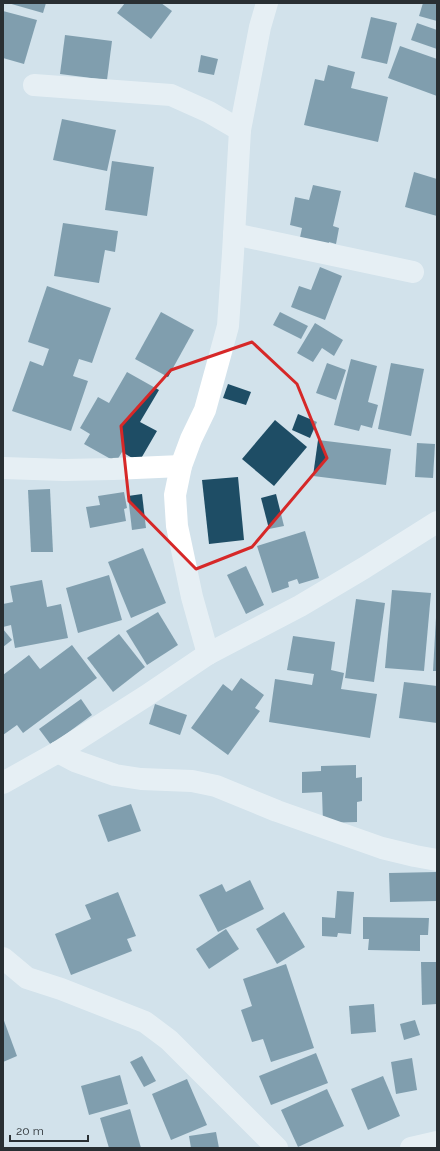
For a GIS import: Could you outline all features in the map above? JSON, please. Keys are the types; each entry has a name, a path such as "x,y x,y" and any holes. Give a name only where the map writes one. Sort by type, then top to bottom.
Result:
{"street":[{"path":"208,654 192,597 177,526 175,495 181,466 191,440 206,410 228,326 240,130 260,27 267,3"},
{"path":"34,85 172,95 209,112 240,130"},
{"path":"234,234 413,272"},
{"path":"4,469 106,469 181,466"},
{"path":"3,783 58,752 146,696 208,654 300,606 345,580 437,522"},
{"path":"58,752 75,761 115,775 141,779 192,782 216,786 277,811 382,848 437,860"},
{"path":"3,958 27,978 61,989 145,1022 168,1040 277,1148"},
{"path":"411,1148 437,1142"}],"highlighted area":[{"path":"252,342 297,384 327,458 252,547 196,569 129,501 121,426 171,370"}],"building":[{"path":"8,3 46,3 43,13"},
{"path":"125,3 161,3 172,11 151,39 117,13"},
{"path":"423,3 437,3 437,21 419,16"},
{"path":"3,11 37,20 24,64 3,58"},
{"path":"371,17 397,23 387,64 361,58"},
{"path":"417,23 437,30 437,49 411,40"},
{"path":"65,35 112,41 107,80 60,74"},
{"path":"400,46 437,59 437,96 388,78"},
{"path":"201,55 218,59 214,75 198,72"},
{"path":"328,65 355,72 351,88 388,97 378,142 304,125 315,79 324,81"},
{"path":"62,119 116,130 107,171 53,160"},
{"path":"112,161 154,167 147,216 105,210"},
{"path":"414,172 437,179 437,216 405,207"},
{"path":"313,185 341,191 333,226 339,228 336,244 329,242 328,248 299,242 302,228 290,225 295,197 309,200"},
{"path":"63,223 118,231 115,252 105,250 99,283 54,276"},
{"path":"320,267 342,276 325,320 291,307 299,286 311,290"},
{"path":"47,286 111,308 92,363 79,359 73,376 88,381 71,431 12,411 30,361 43,366 49,349 28,342"},
{"path":"161,312 194,330 168,377 135,359"},
{"path":"280,312 308,326 301,339 273,325"},
{"path":"315,323 343,340 334,356 322,348 313,362 297,353"},
{"path":"351,359 377,366 368,402 378,405 372,428 361,425 359,431 334,425"},
{"path":"327,363 346,370 336,400 316,393"},
{"path":"391,363 424,369 411,436 378,429"},
{"path":"127,372 159,390 140,422 157,431 139,462 122,452 116,462 84,444 90,434 80,428 98,397 109,403"},
{"path":"228,384 251,392 246,405 223,398"},
{"path":"298,414 317,422 310,438 292,430"},
{"path":"275,420 307,447 274,486 242,459"},
{"path":"318,440 391,449 386,485 313,476"},
{"path":"417,443 435,444 433,478 415,477"},
{"path":"238,477 244,540 209,544 202,480"},
{"path":"50,489 53,552 31,552 28,490"},
{"path":"124,492 127,508 124,509 126,521 90,528 86,507 100,505 98,496"},
{"path":"142,494 146,528 132,530 128,496"},
{"path":"276,494 284,526 269,529 261,498"},
{"path":"305,531 319,578 299,584 297,579 288,582 289,587 272,593 257,546"},
{"path":"143,548 166,603 131,618 108,562"},
{"path":"246,566 264,605 246,614 227,575"},
{"path":"109,575 122,620 78,633 66,588"},
{"path":"42,580 47,607 61,604 68,638 15,648 11,625 3,627 3,604 13,602 10,586"},
{"path":"392,590 431,593 424,671 385,668"},
{"path":"356,599 385,603 374,682 345,678"},
{"path":"158,612 178,645 147,665 126,631"},
{"path":"436,618 437,671 433,671"},
{"path":"3,629 12,640 3,647"},
{"path":"119,634 145,667 113,692 87,658"},
{"path":"293,636 335,642 331,670 344,673 341,689 377,694 370,738 269,722 275,679 312,685 314,674 287,670"},
{"path":"72,645 97,678 23,733 17,725 3,735 3,675 29,655 40,669"},
{"path":"241,678 264,695 255,708 260,711 228,755 191,728 223,684 232,691"},
{"path":"404,682 437,686 437,723 399,718"},
{"path":"81,699 92,715 51,745 39,729"},
{"path":"155,704 187,715 180,735 149,724"},
{"path":"356,765 356,778 362,777 362,801 357,802 357,822 323,823 322,792 302,793 302,772 321,771 321,766"},
{"path":"131,804 141,831 108,842 98,815"},
{"path":"437,872 437,901 390,902 389,873"},
{"path":"250,880 264,909 218,932 199,895 222,884 226,892"},
{"path":"337,891 354,892 351,934 338,933 337,937 322,936 322,917 335,918"},
{"path":"118,892 136,936 127,939 132,951 71,975 55,934 91,919 85,905"},
{"path":"284,912 305,947 277,964 256,929"},
{"path":"363,917 429,918 428,935 420,935 420,951 368,950 369,939 363,939"},
{"path":"226,929 239,949 209,969 196,949"},
{"path":"421,962 437,962 437,1004 422,1005"},
{"path":"286,964 314,1048 271,1062 263,1039 252,1042 241,1010 252,1006 243,979"},
{"path":"374,1004 376,1032 351,1034 349,1006"},
{"path":"3,1018 17,1056 3,1062"},
{"path":"415,1020 420,1035 404,1040 400,1024"},
{"path":"316,1053 328,1083 271,1105 259,1076"},
{"path":"142,1056 156,1081 144,1087 130,1062"},
{"path":"412,1058 417,1090 396,1094 391,1062"},
{"path":"120,1075 128,1104 89,1115 81,1086"},
{"path":"383,1076 400,1116 368,1130 351,1089"},
{"path":"187,1079 207,1125 171,1140 152,1094"},
{"path":"327,1089 344,1126 298,1147 281,1110"},
{"path":"130,1109 141,1148 109,1148 100,1118"},
{"path":"216,1132 219,1148 191,1148 189,1136"}]}
